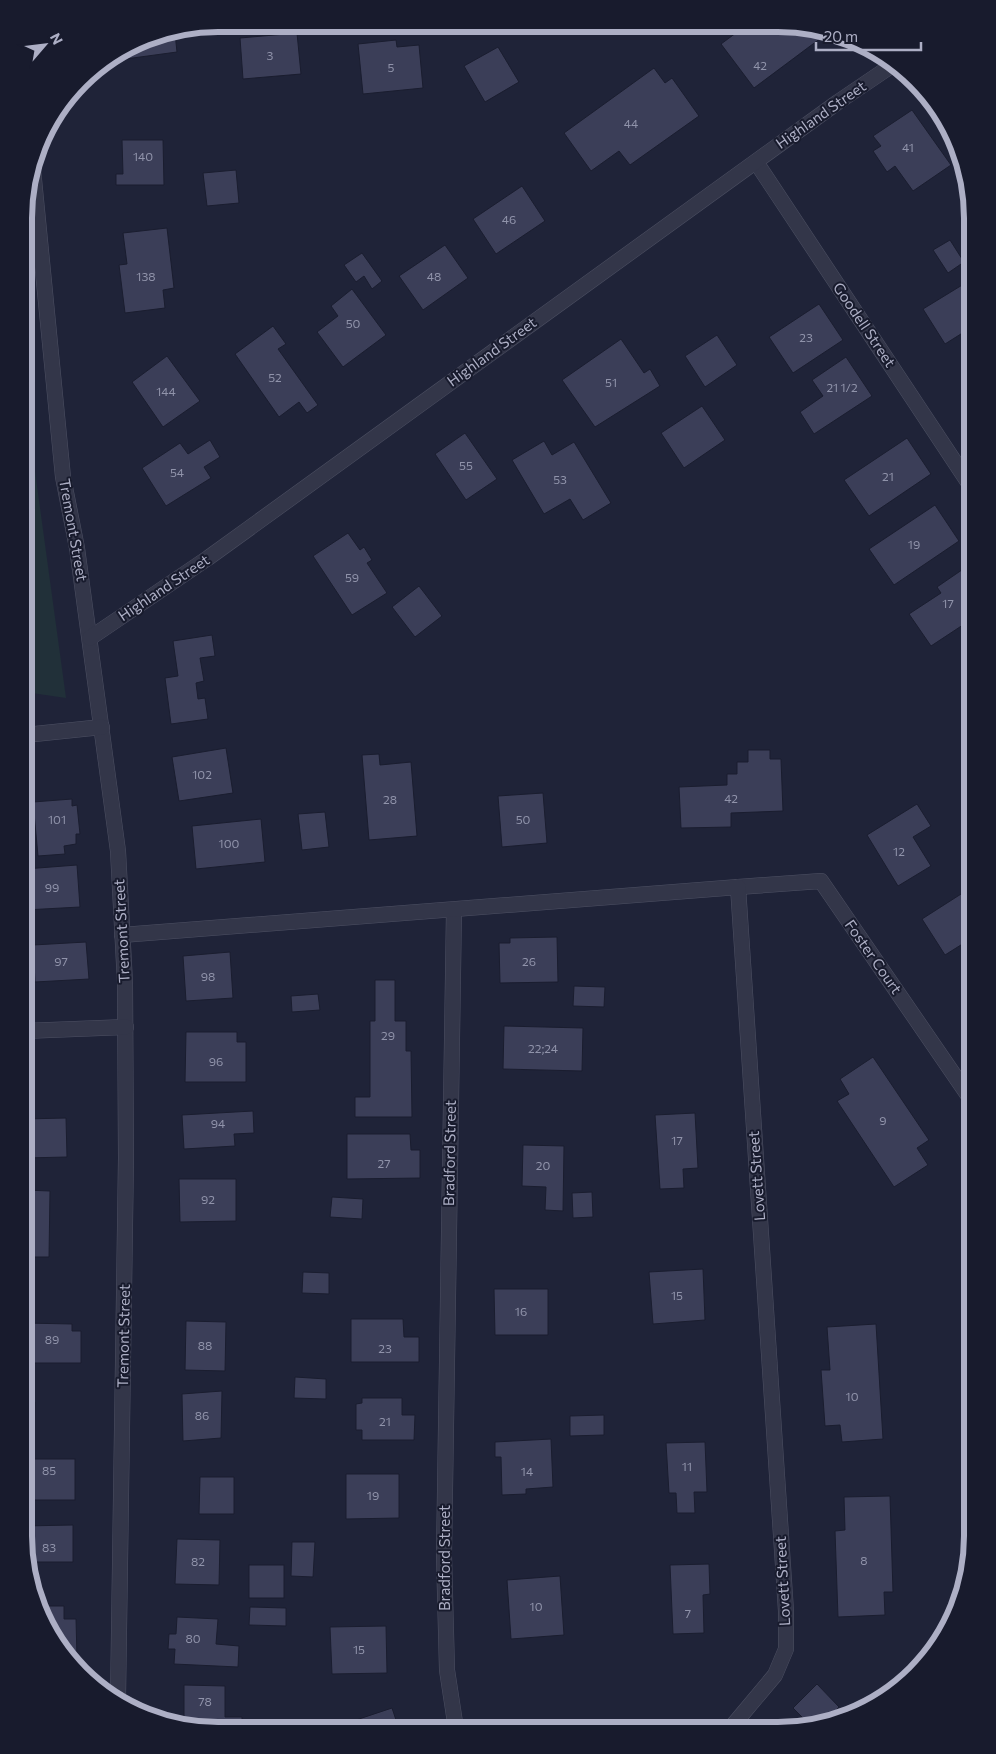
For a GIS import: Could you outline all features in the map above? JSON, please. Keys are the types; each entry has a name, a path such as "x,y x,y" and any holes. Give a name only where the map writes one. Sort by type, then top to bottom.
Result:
{"street":[{"name":"Highland Street","path":"90,638 208,558 838,102 887,68"},
{"name":"Goodell Street","path":"756,162 964,476"},
{"name":"Tremont Street","path":"35,189 63,477 77,548 118,851 126,1027 126,1223 118,1692"},
{"path":"32,734 102,727"},
{"name":"Foster Court","path":"738,887 820,881 964,1089"},
{"path":"122,935 738,887"},
{"name":"Lovett Street","path":"736,1722 775,1675 786,1649 786,1601 738,887"},
{"name":"Bradford Street","path":"454,910 444,1555 447,1670 455,1722"},
{"path":"32,1031 126,1027"}],"shaded area":[{"path":"32,449 66,698 32,693"}],"building":[{"path":"737,32 777,32 821,38 754,88 721,44"},
{"path":"297,33 301,74 243,79 240,38"},
{"path":"176,38 177,52 122,59 159,42"},
{"path":"396,40 397,47 419,45 423,88 363,94 358,44"},
{"path":"498,47 519,82 485,102 464,66"},
{"path":"654,68 665,83 672,78 699,116 630,165 619,151 591,171 564,133"},
{"path":"912,110 951,165 913,191 895,166 887,172 873,151 881,146 873,136"},
{"path":"122,140 163,140 164,185 116,185 116,174 123,174"},
{"path":"236,170 239,203 207,206 203,173"},
{"path":"522,186 545,221 496,254 473,219"},
{"path":"167,228 174,288 163,290 165,308 125,313 119,265 127,264 123,233"},
{"path":"950,240 964,262 948,273 933,250"},
{"path":"445,245 468,278 423,310 399,276"},
{"path":"362,253 382,281 372,289 364,276 356,282 344,265"},
{"path":"964,284 964,332 945,344 923,309"},
{"path":"352,289 386,335 343,367 317,332 338,316 331,306"},
{"path":"819,304 843,340 793,373 769,337"},
{"path":"273,326 286,344 278,349 318,405 307,413 299,402 279,417 235,354"},
{"path":"717,335 737,365 705,387 685,356"},
{"path":"621,339 644,373 650,369 660,386 595,427 562,380"},
{"path":"167,356 200,401 163,427 132,382"},
{"path":"846,357 872,396 814,434 800,412 823,396 812,380"},
{"path":"702,406 725,440 684,468 661,433"},
{"path":"465,433 497,479 466,500 435,454"},
{"path":"907,438 931,474 869,516 844,480"},
{"path":"210,440 220,457 204,467 211,478 166,506 142,468 180,443 188,454"},
{"path":"544,441 552,455 574,442 611,503 583,520 570,499 544,514 512,460"},
{"path":"935,505 959,541 894,585 869,549"},
{"path":"348,533 360,550 364,547 372,560 367,563 387,593 352,615 313,556"},
{"path":"964,568 964,624 931,646 909,614 941,593 937,587"},
{"path":"419,586 442,616 415,637 392,607"},
{"path":"212,635 215,656 200,658 204,681 196,683 198,699 205,698 208,719 171,724 165,678 178,676 173,641"},
{"path":"226,748 233,793 179,801 172,757"},
{"path":"748,750 770,750 770,759 781,759 783,811 731,813 731,827 681,828 679,787 727,785 727,774 737,774 737,762 748,762"},
{"path":"379,754 380,765 411,762 417,836 369,840 362,755"},
{"path":"543,793 547,843 502,847 498,796"},
{"path":"72,799 72,806 77,805 80,834 76,834 76,844 64,846 65,854 38,856 33,802"},
{"path":"917,804 931,826 913,837 931,866 898,886 867,835"},
{"path":"325,812 329,847 302,850 298,814"},
{"path":"261,819 265,862 196,869 192,826"},
{"path":"77,865 80,907 32,910 32,868"},
{"path":"964,892 964,943 945,955 922,919"},
{"path":"557,937 558,982 500,983 499,943 510,943 510,938"},
{"path":"86,942 89,979 35,982 33,945"},
{"path":"230,952 233,998 186,1001 183,956"},
{"path":"375,980 395,980 395,1021 406,1021 406,1051 411,1051 412,1117 355,1117 355,1097 370,1097 370,1021 375,1021"},
{"path":"574,986 605,987 604,1007 573,1006"},
{"path":"318,994 320,1010 292,1012 291,996"},
{"path":"504,1026 583,1028 582,1071 503,1069"},
{"path":"186,1032 237,1032 237,1042 246,1042 246,1082 185,1082"},
{"path":"873,1057 929,1140 917,1148 928,1165 894,1187 837,1101 849,1094 840,1079"},
{"path":"253,1111 254,1133 234,1134 235,1146 184,1149 182,1115"},
{"path":"695,1113 698,1168 683,1169 684,1188 660,1189 655,1115"},
{"path":"66,1118 67,1157 32,1158 32,1119"},
{"path":"347,1134 410,1134 411,1150 420,1150 420,1178 347,1179"},
{"path":"523,1145 564,1146 563,1211 545,1210 546,1187 522,1186"},
{"path":"179,1179 236,1179 236,1221 180,1222"},
{"path":"32,1190 50,1191 49,1257 32,1257"},
{"path":"592,1192 593,1217 573,1218 572,1193"},
{"path":"332,1197 363,1199 362,1219 330,1217"},
{"path":"703,1269 705,1320 653,1324 649,1272"},
{"path":"303,1272 329,1273 329,1294 302,1293"},
{"path":"494,1289 548,1289 548,1335 495,1335"},
{"path":"351,1319 403,1319 404,1337 419,1337 419,1362 351,1362"},
{"path":"186,1321 226,1322 225,1371 185,1370"},
{"path":"32,1323 72,1324 72,1331 81,1331 81,1363 32,1363"},
{"path":"876,1324 883,1439 842,1442 840,1425 825,1426 821,1370 830,1370 827,1327"},
{"path":"295,1377 326,1379 326,1399 294,1398"},
{"path":"222,1391 221,1438 183,1441 182,1394"},
{"path":"362,1398 402,1398 402,1415 415,1415 414,1440 362,1440 362,1430 356,1430 356,1404 362,1403"},
{"path":"32,1402 35,1402 34,1439 32,1439"},
{"path":"604,1415 604,1435 570,1436 570,1416"},
{"path":"551,1439 553,1487 526,1489 526,1494 502,1495 501,1457 495,1457 495,1442"},
{"path":"705,1442 707,1492 694,1492 695,1513 677,1513 676,1493 669,1493 666,1443"},
{"path":"32,1459 75,1459 75,1500 32,1500"},
{"path":"346,1474 399,1474 399,1518 346,1519"},
{"path":"200,1477 234,1477 234,1514 199,1514"},
{"path":"890,1496 893,1592 884,1592 885,1615 838,1617 835,1531 845,1530 844,1497"},
{"path":"73,1525 73,1562 34,1562 32,1526"},
{"path":"177,1539 220,1540 219,1585 175,1584"},
{"path":"292,1542 315,1542 313,1577 291,1576"},
{"path":"709,1564 710,1594 703,1595 704,1633 673,1634 670,1565"},
{"path":"249,1565 284,1565 284,1598 249,1598"},
{"path":"560,1576 564,1635 511,1639 507,1580"},
{"path":"47,1606 64,1606 64,1619 76,1619 77,1656 57,1628"},
{"path":"250,1607 286,1608 286,1626 249,1625"},
{"path":"177,1617 218,1619 216,1644 239,1646 238,1667 174,1664 175,1649 168,1649 169,1634 176,1634"},
{"path":"386,1626 387,1673 332,1674 330,1627"},
{"path":"817,1684 839,1707 833,1713 805,1720 793,1708"},
{"path":"184,1685 225,1686 225,1717 242,1717 242,1722 219,1722 184,1718"},
{"path":"392,1708 397,1722 350,1722"}]}
